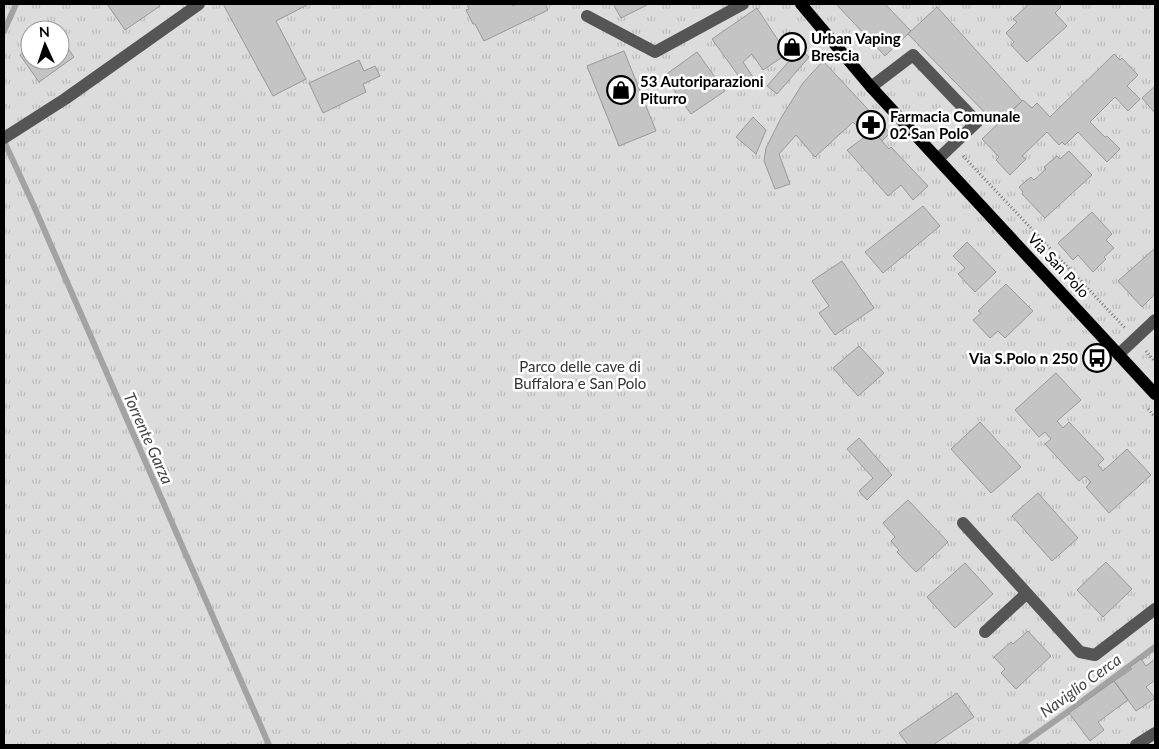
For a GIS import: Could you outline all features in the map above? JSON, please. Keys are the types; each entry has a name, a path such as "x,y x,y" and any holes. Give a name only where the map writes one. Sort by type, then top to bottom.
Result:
{"main road":[{"name":"Via San Polo","path":"802,4 871,87 1155,394"}],"street":[{"path":"4,138 65,99 199,4"},
{"path":"587,16 655,52 743,4"},
{"path":"871,87 913,55 976,122 938,159"},
{"path":"1119,354 1155,320"},
{"path":"963,523 1080,652 1095,655 1155,609"},
{"path":"985,632 1026,594"},
{"path":"1136,745 1155,733"}],"path":[{"path":"952,145 1155,362"}],"green space":[{"name":"Parco delle cave di Buffalora e San Polo","path":"4,4 1155,4 1155,745 4,745"}],"building":[{"path":"107,4 158,4 160,6 125,30"},
{"path":"223,4 309,4 276,21 306,79 273,96"},
{"path":"467,4 512,4 513,6 517,4 545,4 548,10 484,41 466,10 469,9"},
{"path":"613,4 649,4 621,18"},
{"path":"836,4 885,4 911,31 885,56"},
{"path":"1029,4 1058,4 1061,7 1055,13 1067,26 1027,62 1011,45 1014,42 1006,33 1017,22 1013,19"},
{"path":"937,7 1022,101 997,125 908,34"},
{"path":"757,8 787,54 763,70 752,54 743,62 753,77 745,85 712,39"},
{"path":"800,49 809,57 777,94 767,86"},
{"path":"70,51 74,57 70,60"},
{"path":"624,51 656,131 619,146 587,66"},
{"path":"697,52 725,91 691,114 664,76"},
{"path":"1114,54 1120,60 1122,58 1138,75 1127,86 1140,99 1128,111 1115,97 1090,122 1120,149 1107,162 1078,132 1065,145 1062,142 1059,145 1047,132 1022,156 1026,159 1010,175 996,160 999,157 982,139 1023,100 1032,108 1037,103 1050,117"},
{"path":"359,60 364,71 375,66 380,76 363,84 366,92 323,113 309,83"},
{"path":"823,61 890,133 882,141 873,131 866,136 853,122 815,157 796,135 779,154 790,184 775,189 764,161 766,148 781,118 803,83"},
{"path":"31,70 56,70 39,82"},
{"path":"1155,86 1155,113 1142,98"},
{"path":"753,117 766,130 756,154 736,137"},
{"path":"873,131 928,186 913,200 901,185 888,196 847,150"},
{"path":"1069,151 1092,175 1045,218 1022,194 1023,192 1019,187 1031,177 1034,180 1046,169 1044,167 1057,156 1060,159"},
{"path":"923,206 940,226 883,273 865,252"},
{"path":"1092,212 1112,234 1106,240 1114,248 1104,257 1106,259 1093,272 1078,255 1073,260 1058,243"},
{"path":"967,242 996,272 975,292 958,274 965,268 953,256"},
{"path":"1154,249 1155,294 1142,307 1118,281"},
{"path":"842,261 874,308 835,335 819,313 829,306 812,281"},
{"path":"1006,284 1033,311 1005,338 998,331 990,338 973,320 981,313 978,311"},
{"path":"859,346 884,373 858,396 833,368"},
{"path":"1056,373 1081,400 1057,421 1063,428 1069,422 1104,459 1098,465 1103,471 1127,449 1151,475 1109,513 1086,487 1091,482 1085,476 1079,481 1045,444 1051,439 1045,432 1039,437 1015,410"},
{"path":"980,422 1021,467 991,493 951,449"},
{"path":"859,438 892,475 867,500 859,491 873,478 847,449"},
{"path":"1038,493 1078,538 1052,561 1012,516"},
{"path":"908,500 948,542 916,572 897,552 899,550 891,541 895,537 883,523"},
{"path":"1106,562 1132,589 1103,617 1077,590"},
{"path":"965,563 993,594 955,628 927,597"},
{"path":"1028,631 1051,656 1016,689 1001,673 1005,669 994,657 1011,642 1013,644"},
{"path":"1141,659 1146,666 1155,659 1155,680 1146,687 1155,698 1136,711 1114,681 1132,669 1130,667"},
{"path":"1114,681 1128,700 1098,722 1104,730 1090,741 1069,713"},
{"path":"957,693 974,717 933,745 908,745 899,733"}],"waterway":[{"name":"Torrente Garza","path":"4,31 16,4"},
{"name":"Torrente Garza","path":"4,141 269,745"},
{"name":"Naviglio Cerca","path":"1021,745 1155,647"}],"place":[{"name":"Urban Vaping Brescia","path":"792,47"},
{"name":"53 Autoriparazioni Piturro","path":"621,90"},
{"name":"Farmacia Comunale 02 San Polo","path":"871,125"},
{"name":"Via S.Polo n 250","path":"1097,358"}]}
